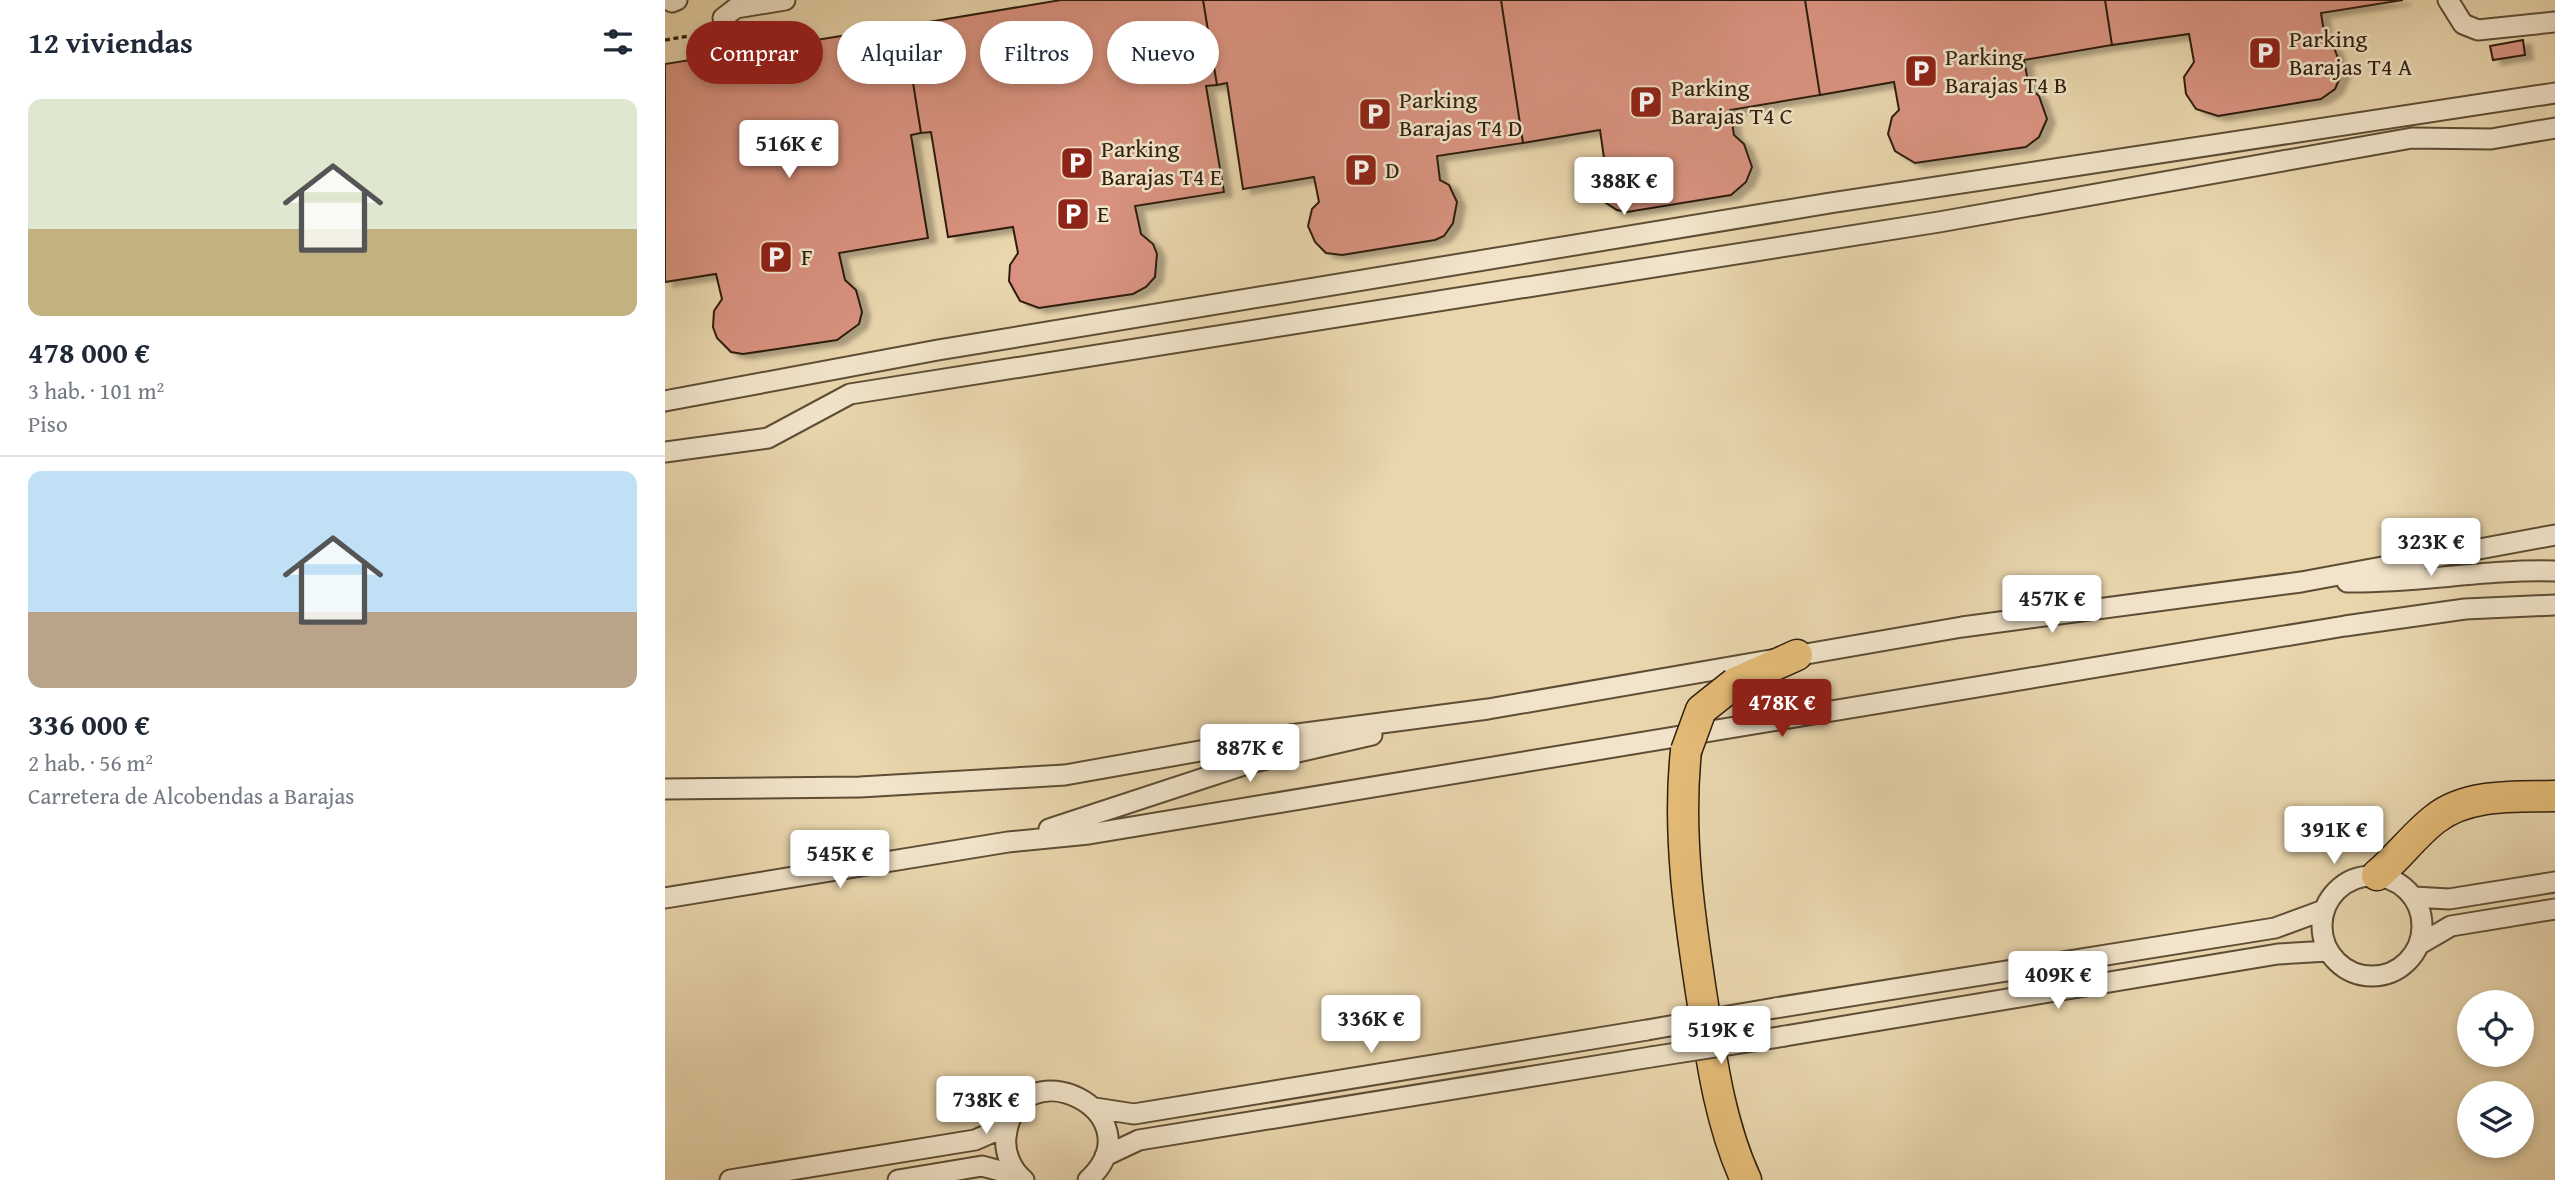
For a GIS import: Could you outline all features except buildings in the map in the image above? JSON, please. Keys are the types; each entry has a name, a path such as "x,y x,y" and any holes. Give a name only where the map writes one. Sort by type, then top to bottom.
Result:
{"highway":[{"path":"1747,1180 1738,1161 1715,1081 1695,952 1681,797 1686,751 1702,710 1735,683 1797,655"},
{"path":"2377,875 2436,818 2456,808 2498,797 2555,796"}],"street":[{"path":"723,18 736,8 785,0"},
{"path":"2448,0 2463,24 2478,30 2555,22"},
{"path":"665,401 938,350 1817,205 2555,93"},
{"path":"665,452 768,438 849,394 1939,222 2412,138 2491,139 2555,128"},
{"path":"665,789 846,788 1065,775 1290,735 1488,709 1962,627 2301,582 2555,536"},
{"path":"2301,582 2395,582 2518,570 2555,571"},
{"path":"665,898 1008,842 1089,834 2345,625 2465,610 2555,605"},
{"path":"1008,842 1250,763 1488,709"},
{"path":"1095,1108 1134,1114 2275,928 2324,909 2345,883 2377,875 2398,882 2414,897 2422,920 2420,944"},
{"path":"2414,897 2449,899 2555,882"},
{"path":"2324,909 2321,931 2328,951 2348,971 2376,977 2403,967 2420,944 2451,926 2555,909"},
{"path":"1105,1156 1139,1140 2278,954 2328,951"},
{"path":"1022,1178 1009,1161 1005,1144 1007,1126 1014,1112 1038,1093 1069,1091 1095,1108 1104,1122 1107,1139 1105,1156 1097,1171 1088,1180"},
{"path":"730,1180 975,1140 1007,1126"},
{"path":"898,1180 982,1166 1022,1178"}],"path":[{"path":"665,40 686,36"}],"place":[{"name":"Parking Barajas T4 A","path":"2265,53"},
{"name":"Parking Barajas T4 B","path":"1921,71"},
{"name":"Parking Barajas T4 C","path":"1646,102"},
{"name":"Parking Barajas T4 D","path":"1375,114"},
{"name":"Parking Barajas T4 E","path":"1077,163"},
{"name":"D","path":"1361,170"},
{"name":"E","path":"1073,214"},
{"name":"F","path":"776,257"}]}
